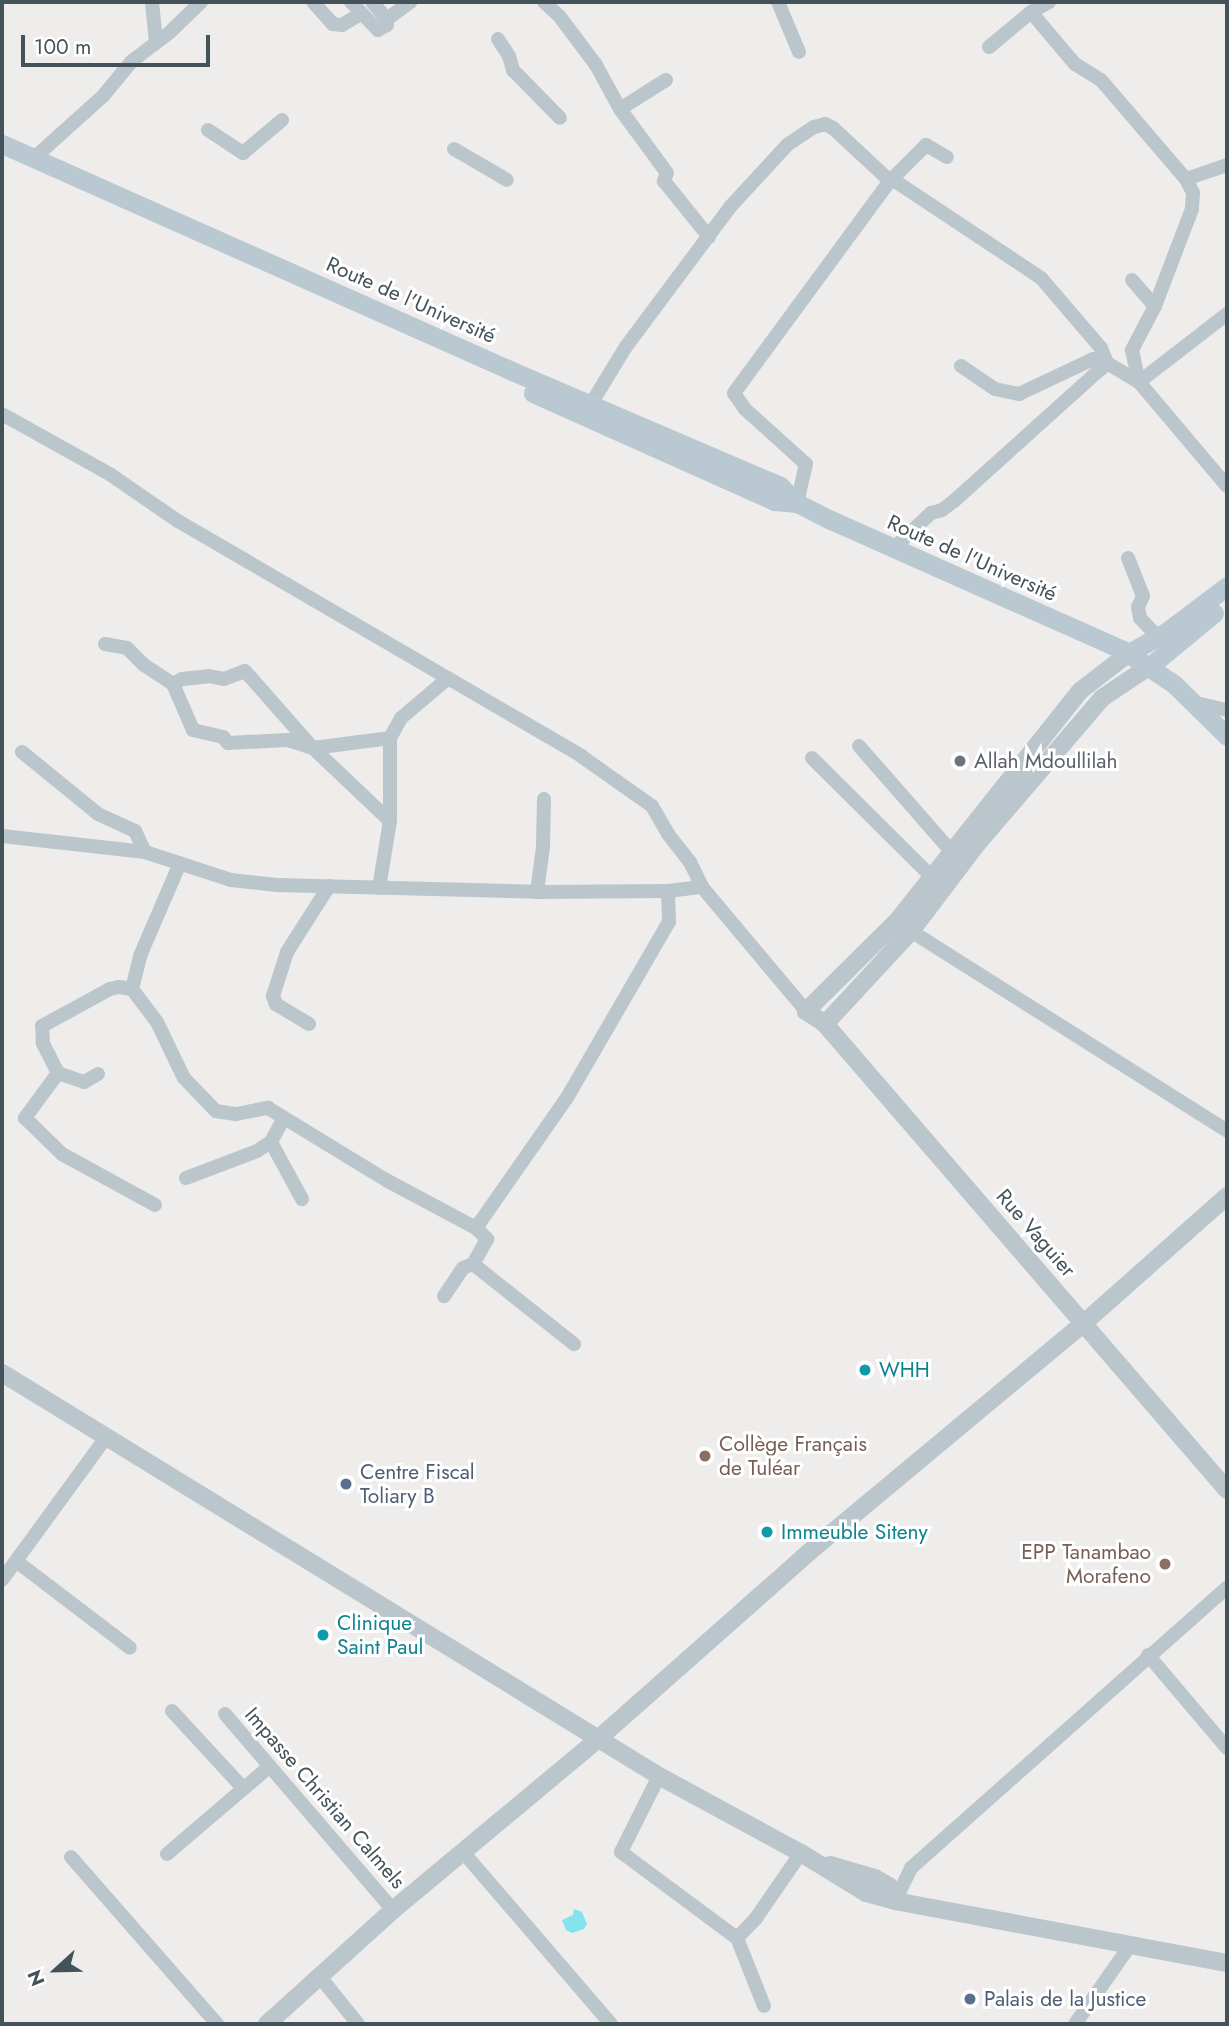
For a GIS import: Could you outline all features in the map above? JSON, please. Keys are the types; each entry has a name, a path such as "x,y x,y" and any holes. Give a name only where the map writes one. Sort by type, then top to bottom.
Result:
{"main road":[{"name":"Route de l'Université","path":"2,144 780,486 797,503"},
{"name":"Route de l'Université","path":"2,155 774,501 797,503 1129,653 1150,666 1196,703 1227,736"},
{"path":"1129,653 1158,637 1227,586"},
{"path":"1150,666 1227,601"}],"street":[{"path":"152,2 156,41"},
{"path":"34,158 103,96 132,61 169,33 201,2"},
{"path":"313,2 333,24 342,25 356,8 378,30 387,24 387,19 410,2"},
{"path":"372,2 387,19"},
{"path":"544,2 560,17 596,65 620,109 667,173 664,181 709,236"},
{"path":"778,2 799,52"},
{"path":"989,47 1031,12 1049,2"},
{"path":"1031,12 1075,64 1101,80 1186,179 1193,193 1192,209 1155,306 1132,350 1139,382"},
{"path":"498,39 509,56 513,70 560,118"},
{"path":"620,109 666,80"},
{"path":"208,130 243,153 282,120"},
{"path":"591,404 625,348 731,205 787,145 814,127 825,124 834,128 891,180 1041,278 1101,348 1104,366"},
{"path":"797,503 806,464 745,409 734,393 891,180 926,145 947,157"},
{"path":"454,149 507,180"},
{"path":"1186,179 1227,165"},
{"path":"1132,280 1155,306"},
{"path":"1139,382 1225,320"},
{"path":"961,366 995,389 1019,394 1093,359 1139,382 1227,486"},
{"path":"895,547 931,513 942,510 954,501 1104,366"},
{"path":"2,414 111,475 178,522 581,756 652,806 668,834 690,862 702,887 806,1011 904,926 931,876 1080,691 1129,653"},
{"path":"1128,558 1143,596 1138,607 1140,618 1158,637"},
{"path":"105,644 127,648 144,665 173,684 193,730 223,737 228,743 288,740 313,748 390,738"},
{"path":"825,1024 904,926 1102,698 1150,666"},
{"path":"173,684 182,679 209,676 224,679 245,671 313,748 390,821"},
{"path":"379,888 390,821 390,738 401,718 446,680"},
{"path":"1196,703 1227,710"},
{"path":"859,746 951,850"},
{"path":"22,752 98,814 135,831 145,852"},
{"path":"812,758 931,876"},
{"path":"537,892 543,847 544,799"},
{"path":"3,833 145,852 232,880 379,888 537,892 668,891 702,887"},
{"path":"132,989 140,956 180,863"},
{"path":"309,1024 276,1003 273,996 287,952 330,886"},
{"path":"476,1228 568,1096 669,922 668,891"},
{"path":"904,926 1227,1131"},
{"path":"97,1074 84,1082 58,1073 43,1043 42,1026 110,989 119,986 132,989 157,1023 184,1078 204,1102 216,1111 236,1114 268,1108 386,1180 476,1228 487,1239 473,1264 463,1268 444,1296"},
{"name":"Rue Vaguier","path":"806,1011 825,1024 1227,1490"},
{"path":"58,1073 24,1118 54,1143 62,1154 155,1205"},
{"path":"186,1178 238,1160 271,1142 284,1118"},
{"path":"271,1142 302,1199"},
{"path":"270,2023 393,1910 598,1739 815,1546 1084,1323 1227,1196"},
{"path":"473,1264 573,1344"},
{"path":"2,1373 659,1776 801,1853 866,1893 895,1901 1227,1963"},
{"path":"2,1580 107,1436"},
{"path":"16,1560 130,1648"},
{"path":"895,1901 911,1868 1227,1587"},
{"path":"1149,1655 1227,1748"},
{"path":"172,1711 243,1788"},
{"name":"Impasse Christian Calmels","path":"225,1714 393,1910"},
{"path":"167,1854 270,1766"},
{"path":"659,1776 621,1852 737,1938 764,2006"},
{"path":"463,1852 611,2024"},
{"path":"737,1938 756,1918 801,1853"},
{"path":"71,1857 217,2024"},
{"path":"1075,2024 1131,1944"},
{"path":"320,1977 358,2024"}],"water":[{"path":"574,1909 582,1912 587,1924 584,1929 572,1933 566,1930 562,1920 573,1915"}],"place":[{"name":"Allah Mdoullilah","path":"960,761"},
{"name":"WHH","path":"865,1370"},
{"name":"Collège Français de Tuléar","path":"705,1456"},
{"name":"Centre Fiscal Toliary B","path":"346,1484"},
{"name":"Immeuble Siteny","path":"767,1532"},
{"name":"EPP Tanambao Morafeno","path":"1165,1564"},
{"name":"Clinique Saint Paul","path":"323,1635"},
{"name":"Palais de la Justice","path":"970,1999"}]}
